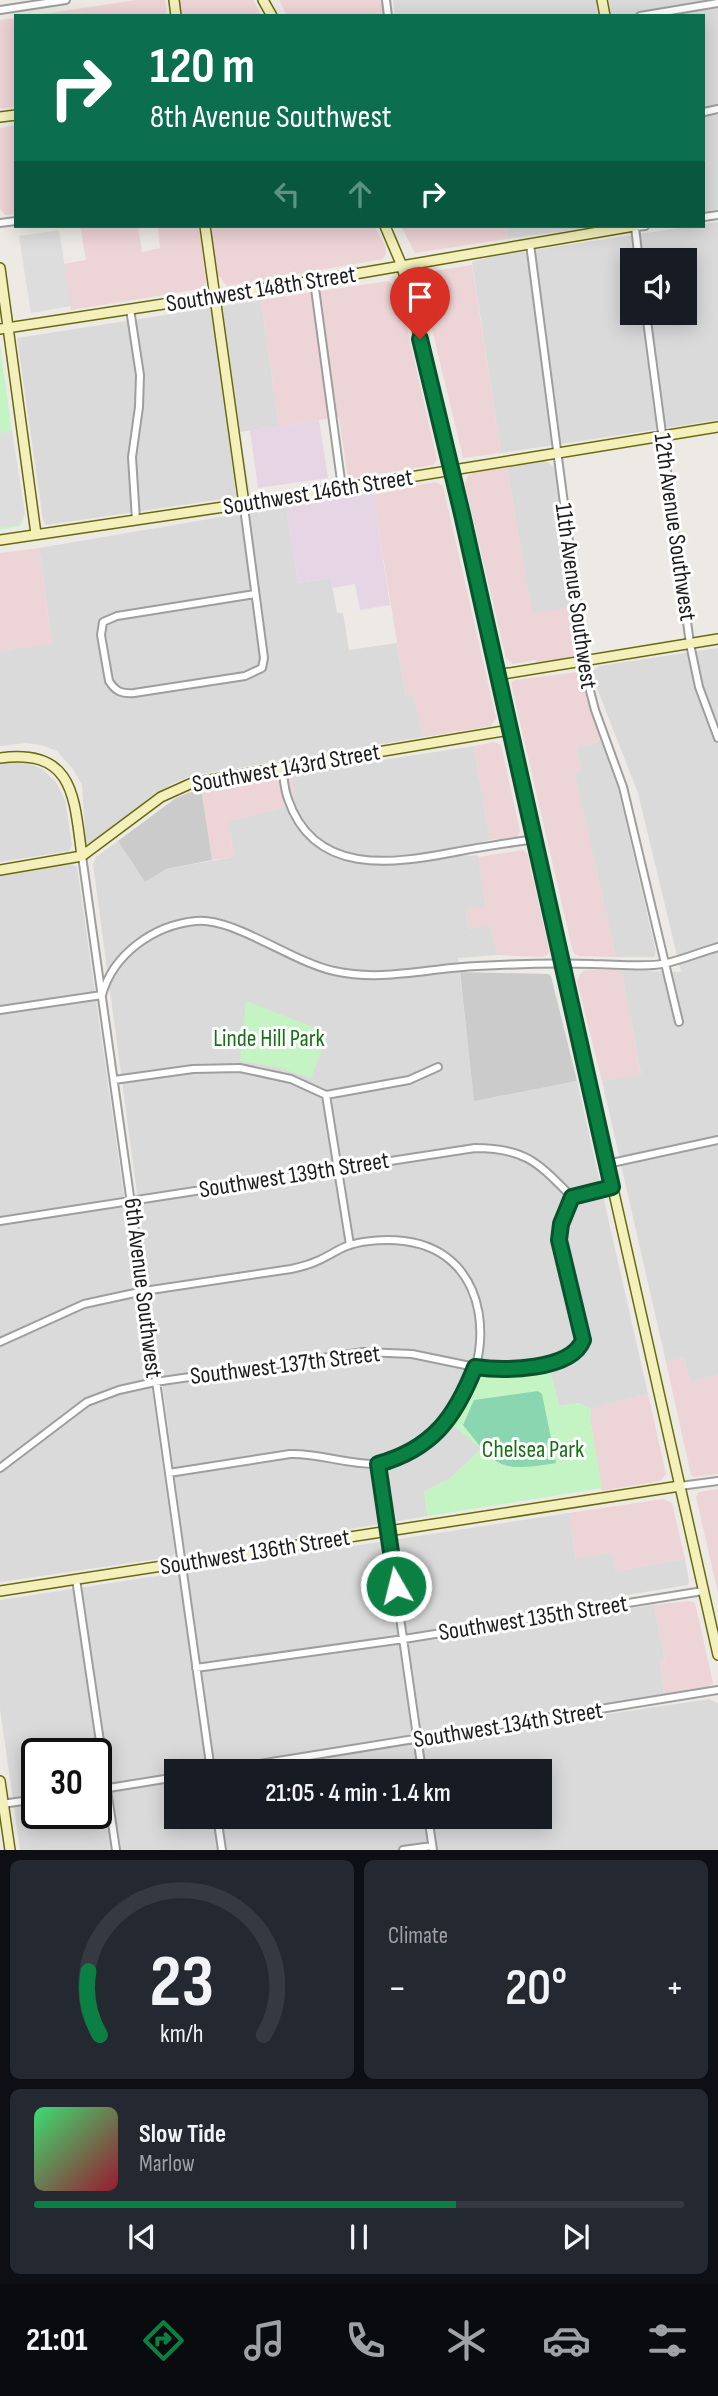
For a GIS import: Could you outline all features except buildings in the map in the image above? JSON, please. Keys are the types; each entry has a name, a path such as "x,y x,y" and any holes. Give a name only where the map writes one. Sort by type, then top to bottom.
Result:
{"street":[{"path":"0,10 66,0"},
{"path":"652,14 718,3"},
{"path":"205,228 256,594 263,665 258,672 245,676 134,693 117,691 109,681 101,635 103,622 117,616 256,594"},
{"path":"386,228 402,266 451,469 718,1655"},
{"name":"Southwest 148th Street","path":"4,328 314,281 628,228"},
{"path":"634,228 637,248"},
{"name":"11th Avenue Southwest","path":"530,244 584,662 595,710 623,787 679,1022"},
{"path":"0,268 4,328 36,534"},
{"path":"314,281 342,488"},
{"path":"130,309 140,375 139,407 132,457 136,520"},
{"name":"12th Avenue Southwest","path":"648,325 691,644 699,687 718,738"},
{"name":"Southwest 146th Street","path":"0,540 244,504 718,427"},
{"path":"497,676 718,639"},
{"name":"Southwest 143rd Street","path":"0,870 82,856 176,789 192,783 510,730"},
{"name":"6th Avenue Southwest","path":"0,758 27,755 47,762 67,782 75,806 132,1201 155,1382 211,1759"},
{"path":"282,767 286,793 298,821 314,841 350,857 384,862 406,861 535,839"},
{"path":"0,1010 102,995 108,978 120,962 147,937 171,925 197,921 230,927 310,964 361,975 385,976 471,966 665,964 718,947"},
{"path":"114,1080 193,1069 240,1068 291,1079 326,1095 409,1080 438,1067"},
{"path":"326,1095 350,1245"},
{"path":"607,1164 718,1140"},
{"name":"Southwest 139th Street","path":"0,1221 475,1147 510,1150 538,1164 572,1197"},
{"path":"572,1197 612,1187"},
{"name":"Southwest 137th Street","path":"0,1468 87,1402 119,1390 155,1382 364,1352 412,1354 475,1367 509,1369 553,1362 576,1351 583,1340 559,1240 561,1224 572,1197"},
{"path":"0,1342 84,1304 144,1291 291,1269 315,1262 350,1245 385,1241 419,1244 446,1256 472,1288 480,1315 480,1342 475,1367 464,1395 450,1419 412,1451 378,1464 359,1464 306,1454 289,1454 169,1473"},
{"path":"378,1464 420,1759"},
{"name":"Southwest 136th Street","path":"0,1591 718,1480"},
{"path":"76,1579 100,1738"},
{"name":"Southwest 135th Street","path":"196,1668 404,1639 704,1591"},
{"name":"Southwest 134th Street","path":"292,1759 718,1690"},
{"path":"112,1787 164,1779"},
{"path":"0,1781 10,1850"},
{"path":"2,1804 21,1801"},
{"path":"112,1816 117,1850"},
{"path":"219,1829 222,1850"},
{"path":"402,1850 433,1848 430,1829"}],"shaded area":[{"path":"136,0 165,0 167,14 43,14"},
{"path":"179,0 253,0 261,14 181,14"},
{"path":"279,0 381,0 384,14 286,14"},
{"path":"393,0 596,0 598,14 395,14"},
{"path":"609,0 718,0 718,209 705,212 705,14 611,14"},
{"path":"14,18 14,107 0,109 0,20"},
{"path":"14,125 14,214 5,215 0,209 0,128"},
{"path":"718,222 718,420 501,453 472,262 495,256 679,228 705,228 705,224"},
{"path":"80,228 138,228 142,252 160,248 158,228 199,228 206,282 200,289 71,310 64,264 86,260"},
{"path":"209,228 375,228 386,247 383,259 228,286 221,277 217,277"},
{"path":"402,228 506,228 507,239 415,253"},
{"path":"506,228 587,228 507,239"},
{"path":"59,230 71,306 31,313 19,236"},
{"path":"472,265 501,453 463,458 420,279 422,273"},
{"path":"388,281 398,289 437,460 433,465 348,479 339,417 279,426 261,300"},
{"path":"261,300 279,426 240,432 250,495 46,525 43,520 17,338"},
{"path":"319,420 328,478 258,488 250,430"},
{"path":"12,431 25,514 18,525 0,527 0,433"},
{"path":"545,460 554,467 573,607 532,614 507,467"},
{"path":"507,467 532,613 573,607 580,653 575,658 537,664 536,660 513,664 506,658 465,484 468,476 474,472"},
{"path":"435,482 443,486 496,718 491,726 423,737 414,694 406,695 405,691 373,495"},
{"path":"373,493 390,605 360,610 355,584 333,588 331,578 298,583 286,506"},
{"path":"286,506 298,583 331,578 337,613 343,613 349,650 397,643 406,695 414,694 423,737 190,776 170,785 100,838 86,844 82,785 72,768 57,751 41,745 26,743 0,746 0,651 52,643 39,548"},
{"path":"39,548 52,644 0,651 0,553"},
{"path":"718,648 718,1375 690,1382 684,1358 666,1362 602,1081 641,1074 621,970 681,972 638,793 591,673 599,666"},
{"path":"578,672 601,741 576,748 581,771 574,772 616,957 578,956 573,952 511,683 515,680"},
{"path":"601,741 617,785 656,952 654,957 616,957 574,772 581,770 576,748"},
{"path":"494,742 501,745 520,831 517,837 490,840 474,746"},
{"path":"474,746 490,840 466,845 469,856 478,855 486,906 466,910 469,929 491,925 497,955 458,958 474,1101 577,1081 648,1394 591,1409 579,1403 559,1406 550,1369 519,1375 482,1377 471,1398 481,1449 448,1480 424,1491 428,1516 194,1555 185,1553 93,864 96,857 118,841 145,882 166,869 234,857 228,821 295,804 292,774"},
{"path":"16,762 42,769 56,782 65,800 72,845 69,851 0,862 0,764"},
{"path":"292,774 295,804 228,821 234,857 212,860 201,788"},
{"path":"201,788 212,860 166,869 145,882 118,841 176,798"},
{"path":"523,850 527,853 548,945 549,952 542,957 497,955 491,925 469,929 466,909 486,906 478,857"},
{"path":"72,864 77,867 175,1553 171,1557 0,1582 0,875"},
{"path":"585,970 621,970 641,1075 602,1081 577,981"},
{"path":"460,972 551,976 577,1081 474,1101"},
{"path":"684,1358 690,1382 718,1375 718,1474 694,1477 691,1475 666,1362"},
{"path":"648,1394 666,1474 660,1481 602,1491 590,1418 591,1409"},
{"path":"718,1489 718,1593 696,1497 699,1492"},
{"path":"663,1499 672,1503 685,1559 616,1571 613,1553 576,1558 569,1513"},
{"path":"569,1513 576,1558 613,1552 616,1571 685,1559 688,1585 615,1597 616,1610 654,1605 665,1660 660,1661 664,1695 585,1706 588,1717 710,1699 718,1704 718,1850 20,1850 0,1709 0,1600"},
{"path":"689,1601 695,1603 713,1683 709,1687 664,1695 660,1661 665,1659 654,1605"}],"green space":[{"path":"0,345 24,518 20,526 0,530"},
{"name":"Linde Hill Park","path":"246,1001 328,1033 311,1078 276,1067 240,1061"},
{"name":"Chelsea Park","path":"550,1369 559,1406 579,1403 591,1409 590,1418 602,1488 428,1516 424,1491 448,1480 481,1449 453,1425 482,1377 519,1375"},
{"path":"538,1391 542,1394 556,1463 523,1467 502,1464 484,1451 463,1425 474,1400"}],"route":[{"path":"396,1586 378,1464 412,1451 450,1419 464,1395 475,1367 498,1369 532,1366 563,1359 576,1351 583,1340 559,1240 561,1224 572,1197 612,1187 462,514 420,339"}]}
